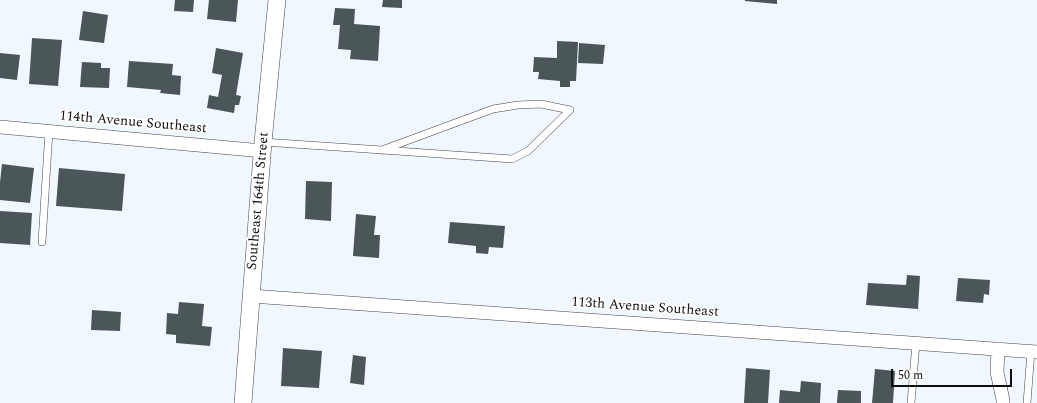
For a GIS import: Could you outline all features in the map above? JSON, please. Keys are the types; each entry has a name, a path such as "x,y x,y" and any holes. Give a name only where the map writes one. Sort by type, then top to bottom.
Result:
{"street":[{"name":"Southeast 164th Street","path":"244,403 263,147 277,0"},
{"name":"114th Avenue Southeast","path":"0,127 263,147"},
{"name":"113th Avenue Southeast","path":"251,296 1034,351"},
{"path":"998,349 997,372 1003,403"}],"lane":[{"path":"263,147 382,150 512,159 528,150 570,110 541,104 518,105 493,109 382,150"},
{"path":"42,242 49,131"},
{"path":"911,403 916,343"},
{"path":"1028,403 1034,351"}],"building":[{"path":"175,0 194,0 193,12 174,11"},
{"path":"209,0 238,0 236,22 207,19"},
{"path":"383,0 402,0 402,8 382,7"},
{"path":"777,0 777,4 745,1"},
{"path":"335,8 355,9 354,24 380,26 378,61 350,59 351,50 338,49 340,25 333,25"},
{"path":"83,11 108,15 104,43 79,40"},
{"path":"32,38 62,40 58,86 29,84"},
{"path":"557,41 578,42 576,81 570,81 570,87 560,87 560,81 538,79 539,72 533,72 534,57 557,58"},
{"path":"579,43 605,45 603,64 578,63"},
{"path":"216,48 243,53 236,95 241,96 239,105 235,105 234,113 207,108 209,95 218,97 222,75 212,73"},
{"path":"0,53 20,55 17,80 0,78"},
{"path":"129,61 173,64 172,75 181,76 180,95 160,93 161,90 127,87"},
{"path":"82,62 101,63 101,68 110,68 109,88 80,87"},
{"path":"2,164 34,168 30,203 0,200"},
{"path":"59,168 125,174 122,211 56,206"},
{"path":"306,181 332,182 331,221 305,219"},
{"path":"0,211 32,213 30,245 0,243"},
{"path":"356,214 376,216 374,235 380,235 379,258 353,256"},
{"path":"450,222 505,226 503,248 489,247 488,254 476,253 476,246 448,243"},
{"path":"907,275 920,276 918,309 866,305 868,283 906,285"},
{"path":"958,278 990,280 989,295 984,294 983,303 956,301"},
{"path":"179,302 204,304 202,326 212,327 210,346 176,343 176,335 166,334 167,313 178,314"},
{"path":"92,310 121,312 120,331 91,330"},
{"path":"283,348 322,351 319,388 281,386"},
{"path":"353,355 366,357 364,385 350,383"},
{"path":"746,368 770,370 768,403 744,403"},
{"path":"875,369 895,371 893,403 872,403"},
{"path":"801,381 821,383 820,403 779,403 780,390 800,392"},
{"path":"838,390 861,391 861,403 837,403"}]}
